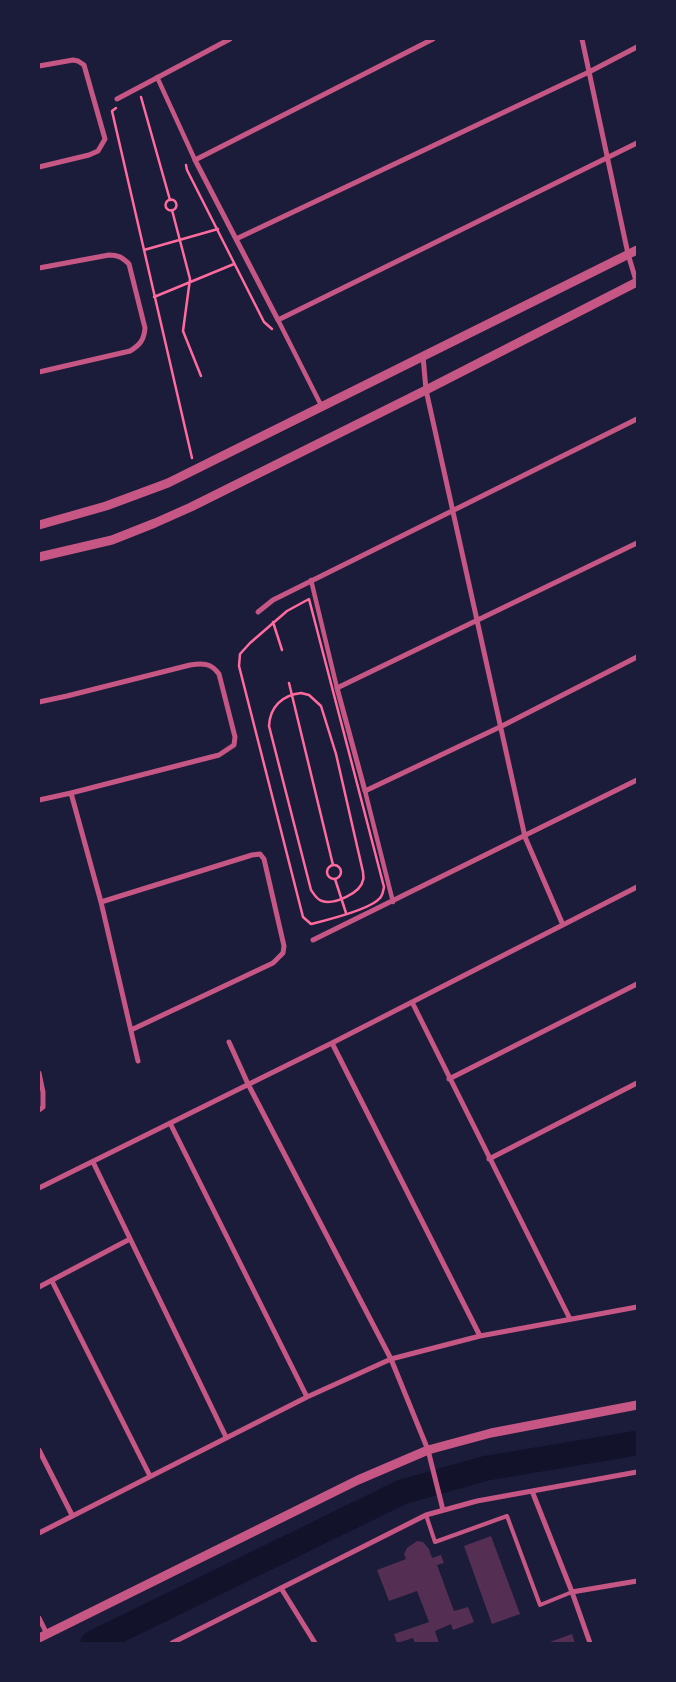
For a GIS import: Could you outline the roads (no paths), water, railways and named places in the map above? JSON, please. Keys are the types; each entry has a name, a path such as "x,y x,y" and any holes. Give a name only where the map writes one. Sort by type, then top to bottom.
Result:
{"street":[{"path":"117,99 230,39"},
{"path":"195,160 433,39"},
{"path":"39,557 112,540 155,523 426,390 637,283 628,254 582,39"},
{"path":"236,239 589,72 637,47"},
{"path":"39,66 73,60 84,65 105,139 98,151 90,155 39,167"},
{"path":"157,77 191,152 322,408"},
{"path":"278,320 637,143"},
{"path":"39,525 106,506 168,483 637,250"},
{"path":"39,268 98,256 117,255 123,258 129,264 145,328 144,337 139,346 130,351 39,372"},
{"path":"423,355 426,390 502,726 525,837 563,925"},
{"path":"258,612 273,600 311,580 637,419"},
{"path":"337,688 637,543"},
{"path":"311,580 393,902"},
{"path":"365,791 502,726 637,656"},
{"path":"39,702 190,665 208,664 215,668 219,674 235,737 234,745 219,755 39,800"},
{"path":"313,940 525,837 637,780"},
{"path":"71,793 100,902 138,1060"},
{"path":"100,902 252,855 260,854 265,864 284,946 283,953 279,958 273,964 131,1030"},
{"path":"39,1188 332,1043 637,887"},
{"path":"449,1079 637,984"},
{"path":"412,1002 570,1319"},
{"path":"229,1042 248,1084 391,1358 428,1450 443,1510"},
{"path":"332,1043 480,1336"},
{"path":"39,1073 44,1098 41,1108"},
{"path":"489,1159 637,1083"},
{"path":"170,1123 307,1397"},
{"path":"93,1162 226,1437"},
{"path":"39,1288 130,1239"},
{"path":"52,1281 150,1476"},
{"path":"39,1532 226,1437 391,1358 480,1336 637,1307"},
{"path":"39,1618 43,1636 358,1480 428,1450 491,1433 637,1405"},
{"path":"39,1450 72,1516"},
{"path":"172,1643 426,1515 477,1501 637,1472"},
{"path":"532,1491 590,1643"},
{"path":"572,1592 637,1581"},
{"path":"281,1588 315,1643"}],"lane":[{"path":"426,1515 435,1542 508,1516 540,1605 572,1592"}],"waterway":[{"path":"93,1643 402,1492 487,1468 637,1443"}]}
